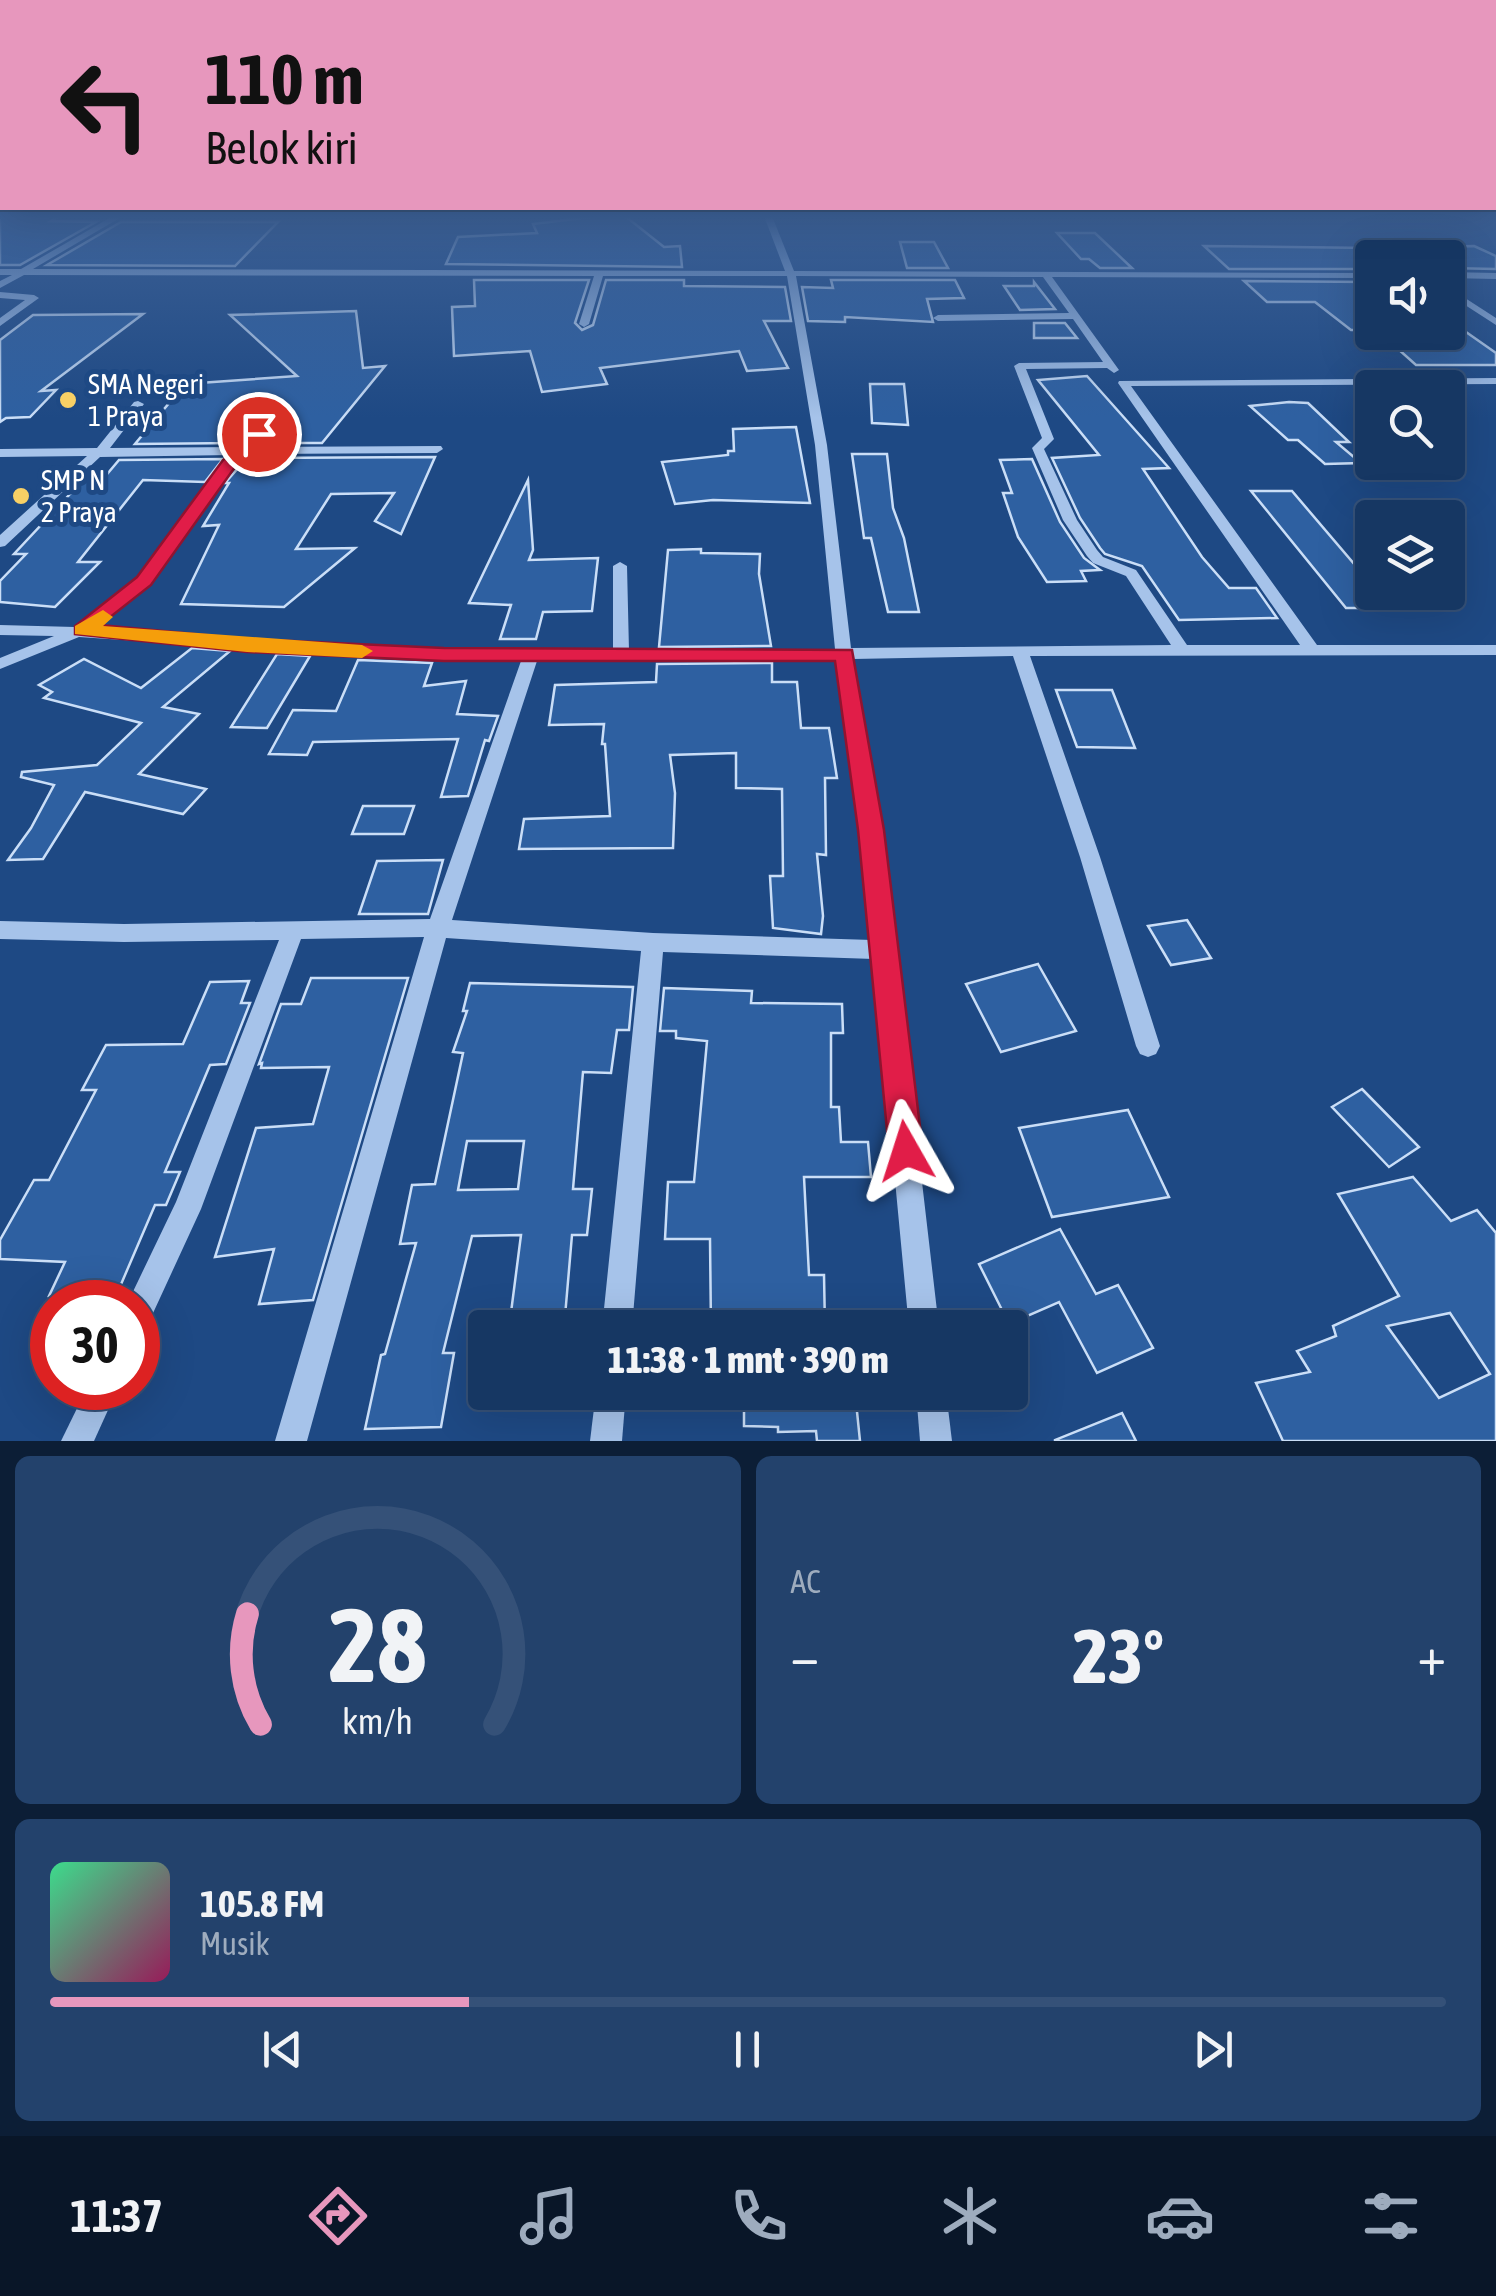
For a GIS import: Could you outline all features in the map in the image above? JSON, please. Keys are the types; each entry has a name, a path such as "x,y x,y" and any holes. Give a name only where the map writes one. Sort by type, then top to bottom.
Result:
{"street":[{"path":"584,324 596,283"},
{"path":"792,283 821,446 844,655 871,830 922,1310"},
{"path":"1052,283 1312,650"},
{"path":"0,295 34,298 0,323"},
{"path":"1465,301 1496,322"},
{"path":"938,318 1075,316"},
{"path":"1110,365 1019,366 1046,426 1048,438 1038,448 1040,456 1073,525 1096,559 1132,572 1183,652"},
{"path":"1123,383 1496,380"},
{"path":"0,543 99,453 138,404"},
{"path":"0,664 82,630 144,581 242,450 276,418"},
{"path":"0,453 437,449"},
{"path":"620,566 621,656"},
{"path":"0,630 82,630 265,646 531,655 1496,650"},
{"path":"1020,652 1090,857 1148,1046"},
{"path":"290,1441 438,928 531,655"},
{"path":"154,1280 187,1208 294,928"},
{"path":"0,930 124,933 438,928 654,942 884,950"},
{"path":"619,1310 654,942"},
{"path":"78,1441 93,1410"},
{"path":"606,1441 609,1410"},
{"path":"933,1410 936,1441"}],"building":[{"path":"474,283 588,283 575,323 582,330 593,325 605,283 785,287 791,321 764,321 788,368 747,371 739,351 600,368 607,384 542,392 530,351 454,356 452,307 475,306"},
{"path":"832,283 957,283 964,298 927,299 933,322 845,317 845,322 808,321 802,287 833,288"},
{"path":"1246,283 1355,283 1355,330 1315,302 1267,302"},
{"path":"1004,286 1034,286 1055,309 1020,310"},
{"path":"356,311 363,368 385,366 322,443 262,443 285,421 278,412 238,443 135,444 185,384 297,376 230,315"},
{"path":"143,314 41,391 56,390 30,417 0,422 0,340 33,315"},
{"path":"1034,323 1065,323 1077,338 1034,338"},
{"path":"1465,332 1496,353 1496,365 1416,365 1399,350 1465,350"},
{"path":"1087,376 1169,468 1143,469 1202,557 1229,588 1256,588 1277,618 1179,620 1142,566 1105,554 1100,548 1080,518 1052,458 1099,455 1038,380"},
{"path":"870,384 904,384 908,425 872,423"},
{"path":"1308,403 1349,442 1336,442 1355,458 1355,463 1325,464 1298,440 1288,440 1250,406"},
{"path":"796,427 810,503 713,500 675,504 662,462 728,455 728,451 734,451 733,429"},
{"path":"852,454 887,454 893,508 904,538 919,612 888,612 871,538 864,538"},
{"path":"435,457 401,534 375,521 394,493 331,494 296,549 355,548 284,607 181,604 219,525 203,526 229,483 225,483 247,458"},
{"path":"223,459 205,482 143,480 78,562 100,562 55,607 0,602 0,581 26,554 14,554 85,478 103,479 119,460"},
{"path":"1032,459 1060,522 1084,558 1100,570 1081,571 1086,581 1047,582 1018,537 1003,493 1012,493 1000,460"},
{"path":"528,480 533,550 529,560 598,558 592,611 543,612 536,639 500,639 511,605 469,603"},
{"path":"1251,491 1292,491 1355,565 1355,608 1346,608"},
{"path":"701,549 701,553 760,554 759,574 771,646 659,647 668,550"},
{"path":"192,648 230,651 163,707 199,714 139,774 206,789 183,814 85,792 43,859 8,860 54,785 21,777 22,772 97,765 141,723 44,698 52,692 39,685 84,659 141,688"},
{"path":"277,654 310,656 267,728 231,727"},
{"path":"358,660 432,663 424,686 466,681 457,714 498,716 489,741 485,740 468,796 441,797 458,739 313,742 307,755 269,754 293,710 336,711"},
{"path":"772,663 772,682 797,682 801,728 829,728 837,778 825,778 826,855 817,854 821,934 773,928 770,876 783,876 782,789 736,788 736,753 670,755 675,793 673,848 519,849 524,819 610,816 602,744 604,724 549,725 555,685 656,682 657,664"},
{"path":"1056,690 1112,690 1135,748 1077,747"},
{"path":"363,806 414,806 404,834 352,834"},
{"path":"443,860 428,914 359,914 377,861"},
{"path":"1187,920 1211,958 1171,965 1148,926"},
{"path":"1038,964 1076,1031 1001,1052 966,984"},
{"path":"311,978 408,978 313,1300 259,1304 274,1249 215,1257 256,1128 313,1124 329,1067 261,1068 262,1063 259,1064 281,1004 301,1004"},
{"path":"249,981 241,1003 250,1003 226,1064 210,1065 165,1172 180,1172 166,1205 155,1205 123,1280 57,1280 65,1262 0,1259 0,1240 34,1180 49,1180 96,1090 82,1090 106,1045 183,1044 210,982"},
{"path":"470,983 633,987 629,1030 617,1030 611,1073 583,1072 573,1189 592,1189 587,1235 572,1235 566,1310 511,1310 521,1235 472,1236 443,1353 454,1353 441,1427 365,1429 381,1355 385,1354 416,1243 400,1244 412,1185 435,1184 463,1053 453,1052 467,1011 463,1011","holes":["467,1141 524,1141 518,1189 458,1190"]},
{"path":"664,988 752,991 751,1003 842,1004 843,1033 831,1033 831,1107 839,1107 841,1142 868,1142 871,1177 804,1177 809,1275 824,1275 825,1310 711,1310 710,1239 665,1239 668,1182 694,1182 707,1041 676,1038 676,1031 660,1031"},
{"path":"1362,1089 1419,1147 1389,1167 1332,1107"},
{"path":"1128,1110 1169,1197 1052,1217 1019,1128"},
{"path":"1413,1177 1451,1221 1477,1210 1496,1233 1496,1441 1283,1441 1256,1383 1310,1372 1297,1351 1336,1336 1333,1326 1399,1296 1338,1194","holes":["1450,1313 1490,1374 1439,1398 1387,1326"]},
{"path":"1060,1229 1096,1294 1118,1285 1153,1348 1097,1373 1059,1302 1028,1316 1028,1310 1002,1310 979,1264"},
{"path":"744,1410 857,1410 860,1441 817,1441 816,1431 778,1432 778,1427 744,1426"},
{"path":"1122,1413 1136,1441 1055,1441 1055,1440"}],"slow traffic":[{"path":"103,617 82,630 247,646 362,651"}],"place":[{"name":"SMA Negeri 1 Praya","path":"68,400"},
{"name":"SMP N 2 Praya","path":"21,496"}],"route":[{"path":"259,434 229,463 144,581 108,614 82,630 247,646 444,654 844,655 871,830 906,1151"}]}
